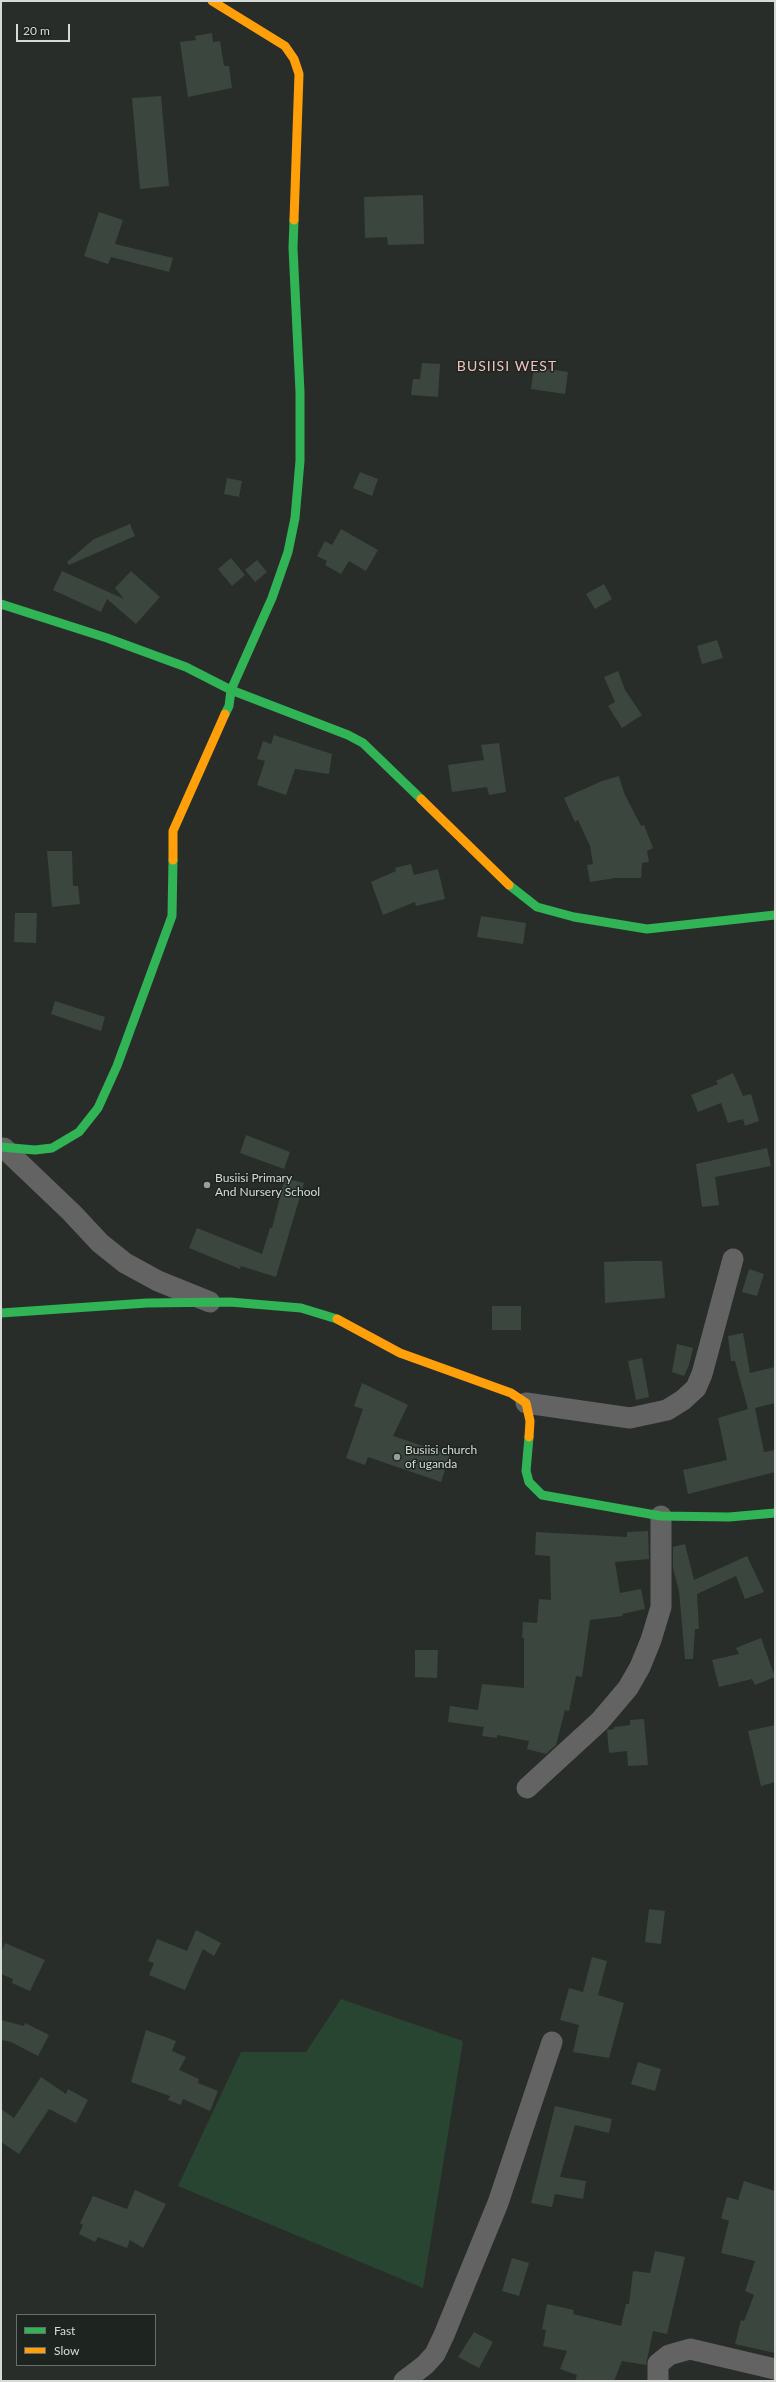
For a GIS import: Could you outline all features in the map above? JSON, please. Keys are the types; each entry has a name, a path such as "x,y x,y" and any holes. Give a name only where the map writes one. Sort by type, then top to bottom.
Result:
{"street":[{"path":"2,1147 35,1150 52,1148 79,1132 98,1108 117,1066 158,952 169,926 173,897 173,832 229,706 231,690 253,645 272,598 288,552 295,518 300,461 300,392 294,248 299,74 294,59 285,46 212,1"},
{"path":"1,604 106,638 186,667 231,690 348,735 363,743 519,895 537,907 574,917 647,929 775,915"},
{"path":"2,1147 72,1213 100,1243 125,1263 158,1281 210,1302"},
{"path":"1,1313 147,1302 210,1302 275,1305 301,1308 332,1316 400,1353 511,1393 526,1404 630,1418 667,1410 683,1400 696,1388 702,1374 733,1259"},
{"path":"526,1404 530,1421 526,1471 529,1482 535,1490 556,1499 661,1516 728,1517 775,1513"},
{"path":"527,1788 600,1721 628,1688 640,1667 651,1640 661,1607 661,1516"},
{"path":"404,2381 425,2365 435,2354 444,2335 498,2203 552,2042"},
{"path":"658,2381 658,2364 669,2355 690,2349 775,2369"}],"green space":[{"path":"341,1999 463,2041 423,2288 178,2186 241,2052 306,2052"}],"building":[{"path":"212,33 213,42 220,41 224,66 229,66 232,88 188,97 180,42 196,40 195,36"},
{"path":"161,96 169,186 140,189 132,98"},
{"path":"423,195 424,244 388,245 387,237 365,238 364,197"},
{"path":"99,212 123,220 115,244 173,258 169,272 111,257 108,264 84,256"},
{"path":"422,363 440,364 438,397 411,395 413,379 420,379"},
{"path":"534,367 568,372 565,394 531,389"},
{"path":"360,472 378,479 372,496 353,488"},
{"path":"227,478 242,481 239,497 224,494"},
{"path":"130,524 135,536 69,565 67,562 94,539"},
{"path":"341,529 378,550 366,571 349,561 341,574 325,565 327,561 317,556 325,541 332,545"},
{"path":"231,558 245,575 232,586 218,569"},
{"path":"257,560 267,572 255,582 245,570"},
{"path":"62,571 124,599 115,588 131,571 160,597 136,624 107,599 101,612 53,590"},
{"path":"604,584 612,599 595,609 586,594"},
{"path":"717,640 723,658 702,664 697,646"},
{"path":"618,671 625,690 642,715 622,728 608,706 615,702 604,677"},
{"path":"274,735 332,754 329,774 295,769 286,795 257,785 265,761 257,759 263,741 271,744"},
{"path":"499,743 506,792 489,795 487,787 452,792 448,765 484,760 481,745"},
{"path":"619,776 624,793 641,826 644,825 653,848 647,851 649,862 642,863 641,878 615,878 590,882 587,865 593,864 590,846 578,820 575,822 564,798 602,781"},
{"path":"47,851 72,851 73,886 78,886 80,904 52,907"},
{"path":"411,864 414,875 438,869 445,899 416,906 415,902 383,915 371,882 396,871 395,868"},
{"path":"15,913 37,913 36,943 14,942"},
{"path":"481,916 526,923 523,944 477,937"},
{"path":"55,1001 105,1017 101,1031 51,1014"},
{"path":"733,1073 743,1096 751,1094 759,1121 745,1126 743,1119 728,1123 721,1103 698,1112 691,1095 718,1084 716,1081"},
{"path":"246,1135 290,1152 284,1169 240,1153"},
{"path":"767,1148 771,1166 715,1177 719,1205 702,1207 696,1164"},
{"path":"285,1178 304,1183 276,1277 241,1266 240,1269 189,1248 197,1228 262,1254 270,1228 272,1228"},
{"path":"662,1261 665,1298 605,1303 604,1262"},
{"path":"749,1269 764,1274 757,1296 742,1292"},
{"path":"492,1306 521,1306 521,1330 492,1330"},
{"path":"743,1333 750,1373 775,1367 775,1403 755,1408 764,1452 775,1450 775,1472 688,1494 683,1470 727,1460 718,1418 748,1409 735,1361 731,1361 728,1336"},
{"path":"677,1344 693,1348 689,1365 684,1376 672,1372"},
{"path":"642,1358 649,1397 636,1400 628,1361"},
{"path":"362,1383 408,1405 393,1436 450,1455 441,1482 368,1457 365,1465 346,1458 363,1409 354,1406"},
{"path":"648,1531 649,1559 615,1562 620,1593 641,1589 645,1609 622,1614 623,1616 590,1620 582,1677 576,1676 569,1711 565,1710 556,1745 546,1754 527,1749 529,1741 497,1735 497,1738 482,1736 484,1727 448,1722 450,1706 478,1710 482,1684 524,1688 524,1638 522,1638 523,1622 537,1623 539,1599 551,1600 550,1556 535,1555 536,1532 627,1537 627,1532"},
{"path":"685,1544 694,1580 747,1556 764,1592 745,1599 736,1576 697,1594 699,1629 695,1629 693,1659 685,1659 679,1591 673,1568 673,1547"},
{"path":"761,1638 775,1677 755,1685 752,1679 719,1687 712,1660 739,1654 736,1648"},
{"path":"415,1650 438,1650 437,1678 415,1677"},
{"path":"644,1719 648,1765 628,1766 627,1751 609,1753 607,1730 614,1729 614,1727 630,1725 630,1720"},
{"path":"775,1725 775,1782 761,1786 748,1731"},
{"path":"649,1909 665,1911 661,1944 645,1942"},
{"path":"196,1930 221,1943 214,1956 203,1949 185,1990 149,1975 154,1963 148,1961 157,1939 187,1951"},
{"path":"5,1943 45,1960 30,1991 12,1983 13,1979 1,1974 1,1953"},
{"path":"592,1957 607,1961 598,1995 624,2003 609,2058 573,2052 579,2025 560,2020 569,1988 583,1992"},
{"path":"1,2020 24,2026 25,2023 49,2035 38,2056 11,2042 1,2040"},
{"path":"146,2030 176,2041 172,2051 186,2057 179,2070 199,2079 198,2083 218,2091 210,2111 183,2099 181,2105 168,2100 170,2096 131,2082"},
{"path":"638,2062 661,2069 655,2091 631,2084"},
{"path":"41,2077 66,2094 68,2089 88,2100 76,2123 49,2109 19,2154 1,2142 1,2109 14,2118"},
{"path":"555,2106 612,2119 609,2133 575,2125 560,2177 586,2181 583,2199 555,2194 552,2207 531,2203"},
{"path":"744,2181 775,2191 775,2353 735,2344 741,2320 744,2321 754,2295 745,2291 755,2261 721,2253 729,2221 721,2218 727,2197 738,2200"},
{"path":"135,2190 166,2204 143,2248 130,2240 127,2248 98,2237 95,2242 79,2234 83,2225 80,2223 93,2196 127,2209"},
{"path":"655,2251 685,2257 667,2334 653,2331 646,2365 622,2361 614,2381 575,2381 577,2375 560,2369 567,2351 543,2346 546,2330 542,2329 547,2304 574,2310 573,2314 621,2326 626,2304 629,2304 633,2271 650,2273"},
{"path":"512,2258 529,2263 519,2296 502,2291"},
{"path":"474,2332 493,2342 479,2368 458,2357"}],"traffic: fast":[{"path":"225,714 229,706 231,690 272,598 288,552 295,518 300,461 300,392 293,248 294,220"},
{"path":"1,604 107,638 186,667 231,690 348,735 363,743 421,799"},
{"path":"1,1147 35,1150 52,1148 79,1132 98,1108 117,1066 172,916 173,860"},
{"path":"509,885 537,907 574,917 647,929 775,915"},
{"path":"1,1313 147,1303 230,1302 301,1308 337,1319"},
{"path":"529,1437 526,1471 529,1482 542,1495 661,1516 729,1517 775,1513"}],"traffic: slow":[{"path":"212,1 285,46 294,59 299,74 294,220"},
{"path":"173,860 173,831 225,714"},
{"path":"421,799 509,885"},
{"path":"337,1319 400,1353 511,1393 526,1403 530,1421 529,1437"}],"place":[{"name":"Busiisi Primary And Nursery School","path":"207,1185"},
{"name":"Busiisi church of uganda","path":"397,1457"}],"district":[{"name":"BUSIISI WEST","path":"507,366"}]}
